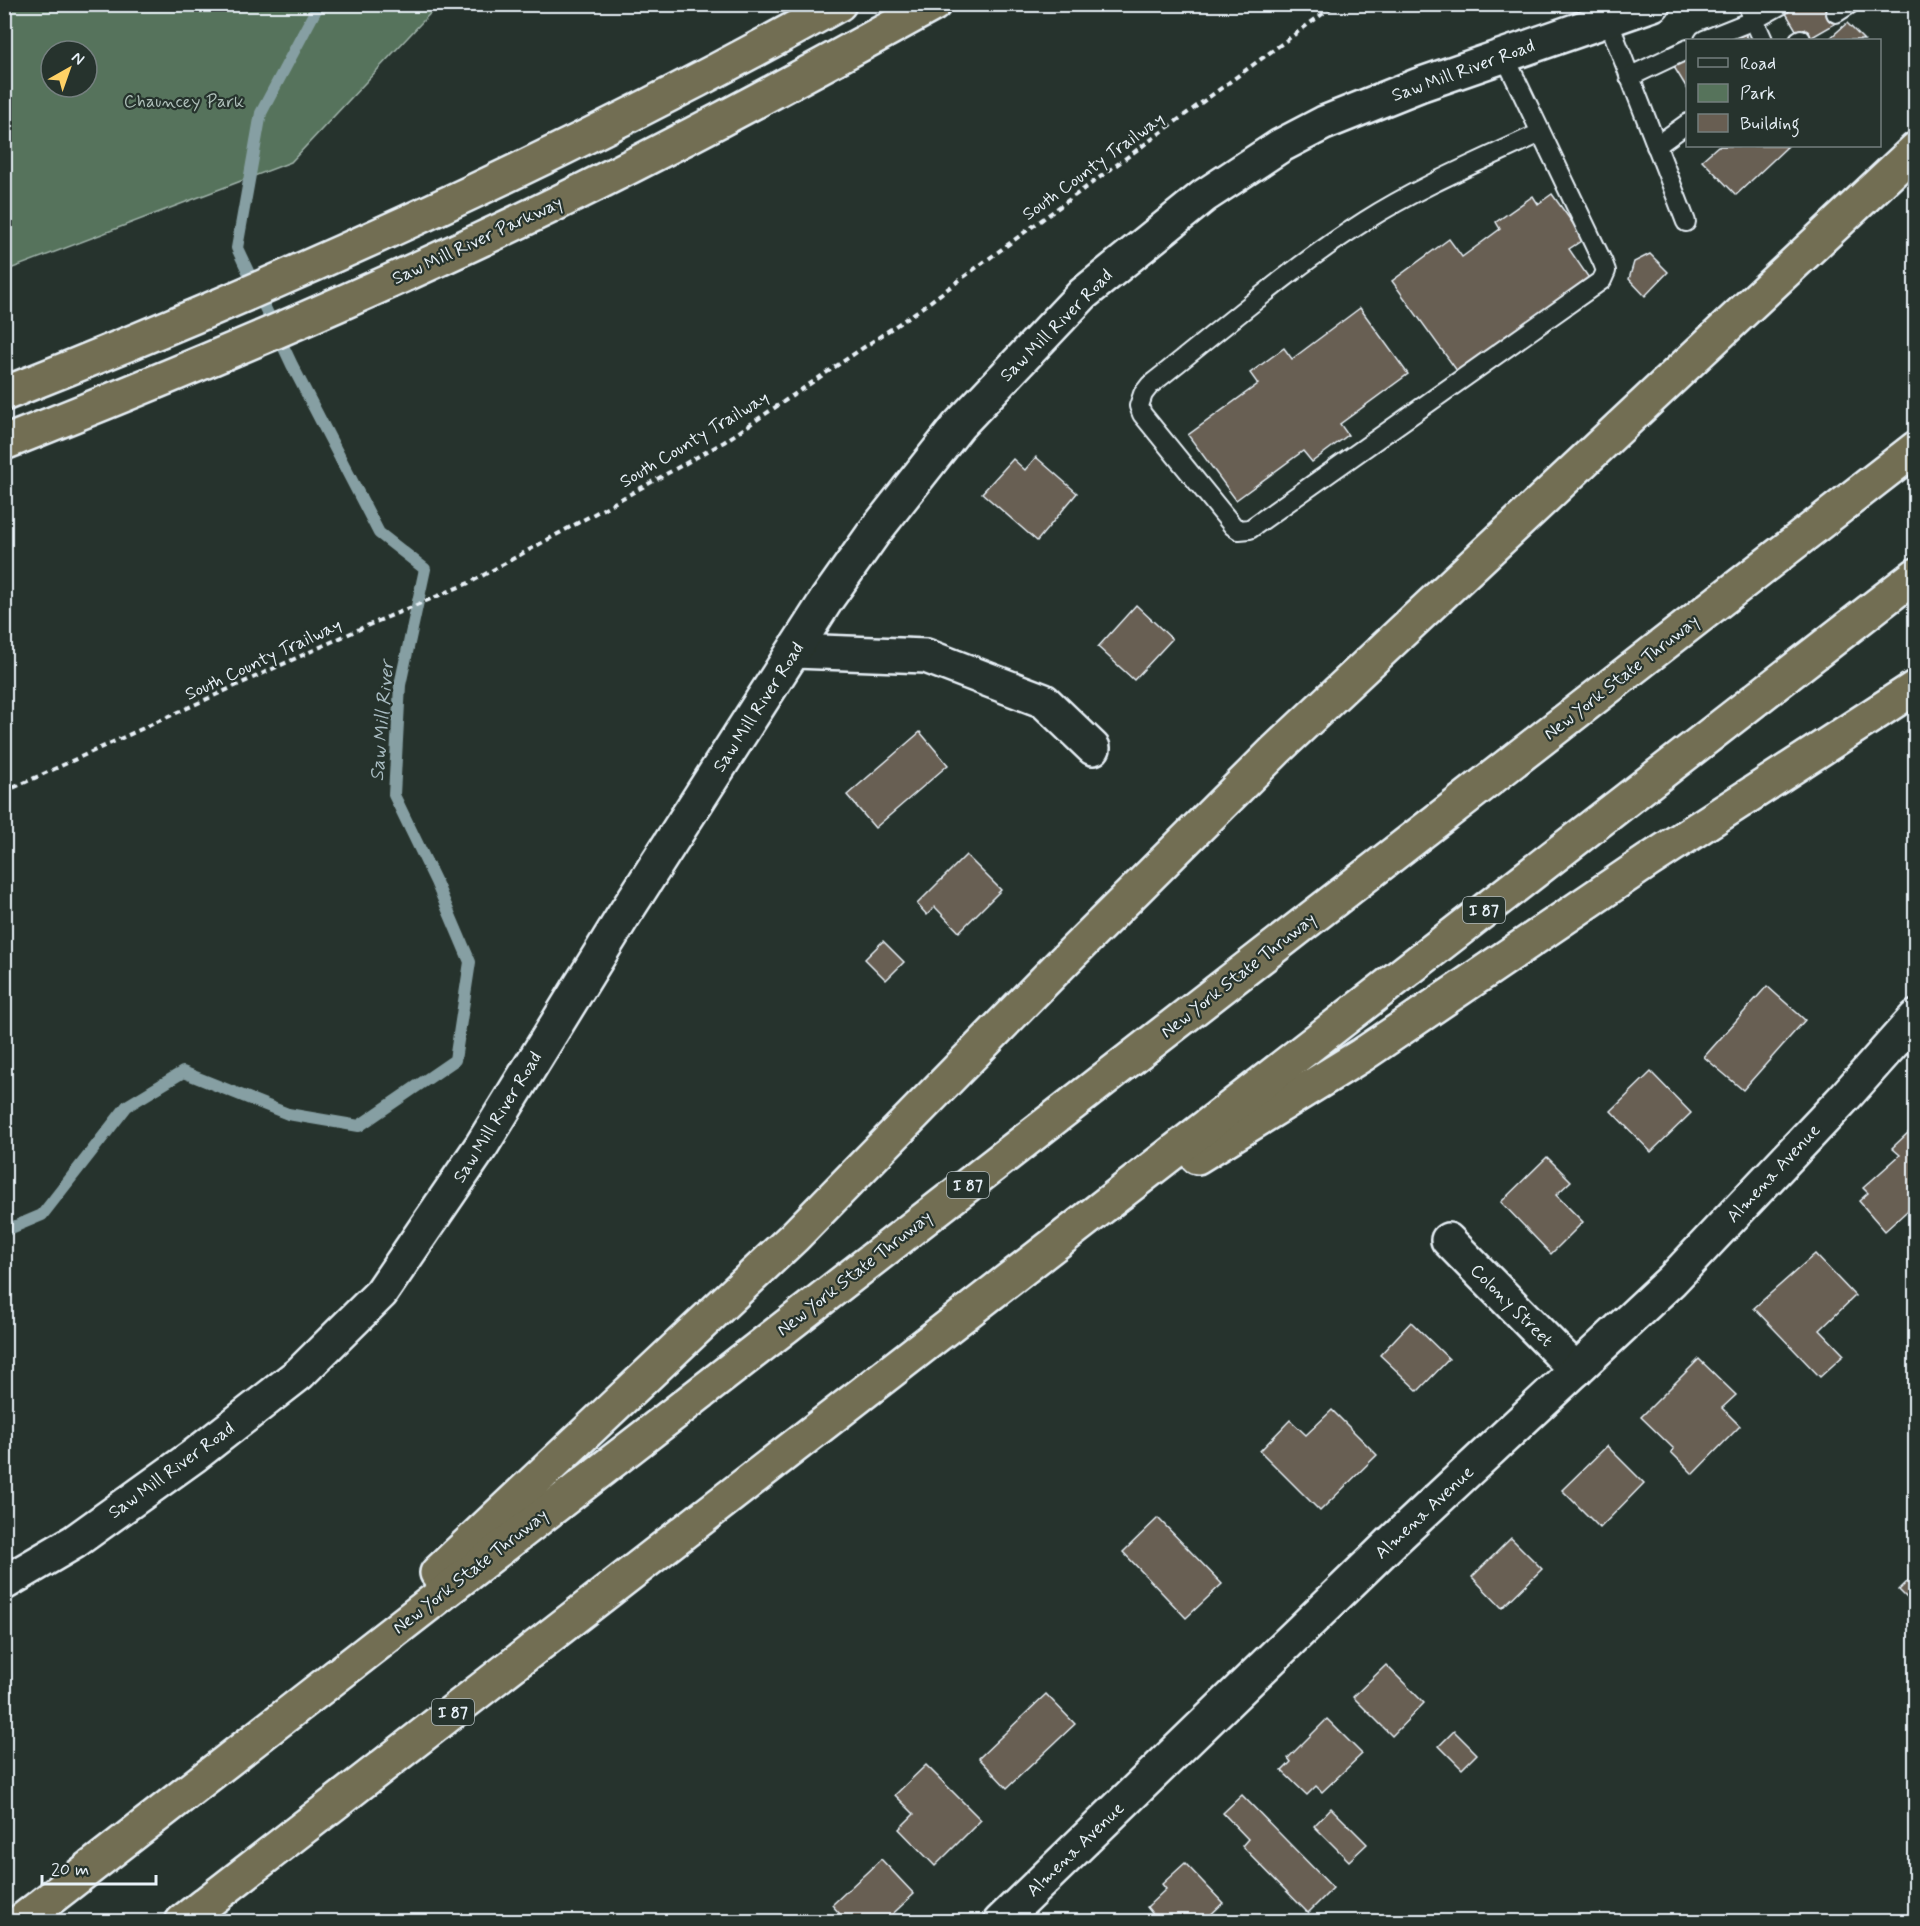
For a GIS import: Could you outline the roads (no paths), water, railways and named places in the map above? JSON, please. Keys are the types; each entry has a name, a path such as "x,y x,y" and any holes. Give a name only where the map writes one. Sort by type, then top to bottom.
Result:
{"highway":[{"path":"4,394 208,311 340,254 591,135 839,4"},
{"name":"Saw Mill River Parkway","path":"4,443 226,354 369,291 628,167 934,4"},
{"path":"283,1716 760,1270 1141,883 1276,750 1916,149"},
{"name":"New York State Thruway","path":"20,1922 1916,448"},
{"name":"I 87","path":"182,1922 1916,575"},
{"path":"1052,1246 1362,1055 1648,861 1916,687"}],"main road":[{"name":"Saw Mill River Road","path":"4,1583 74,1542 195,1455 299,1374 381,1293 482,1145 622,918 873,534 958,426 1052,326 1126,257 1204,196 1280,146 1373,102 1653,4"},
{"path":"795,651 926,656 1044,700 1093,748"},
{"name":"Almena Avenue","path":"1000,1922 1395,1539 1672,1281 1913,1025"},
{"name":"Colony Street","path":"1448,1240 1576,1370"}],"lane":[{"path":"1706,39 1750,12 1781,5"},
{"path":"1750,12 1763,39"},
{"path":"1608,20 1686,222"},
{"path":"1629,77 1686,50"},
{"path":"1504,55 1603,263 1606,271 1602,280 1251,529 1239,530 1142,414 1139,406 1143,394 1150,385 1311,259 1364,221 1407,197 1540,133"},
{"path":"1656,146 1686,124"}],"waterway":[{"name":"Saw Mill River","path":"4,1231 42,1215 127,1106 183,1072 288,1114 359,1126 455,1060 470,962 436,882 394,795 400,685 425,569 379,533 292,365 237,248 261,113 319,4"}],"park label":[{"name":"Chauncey Park","path":"184,101"}]}
